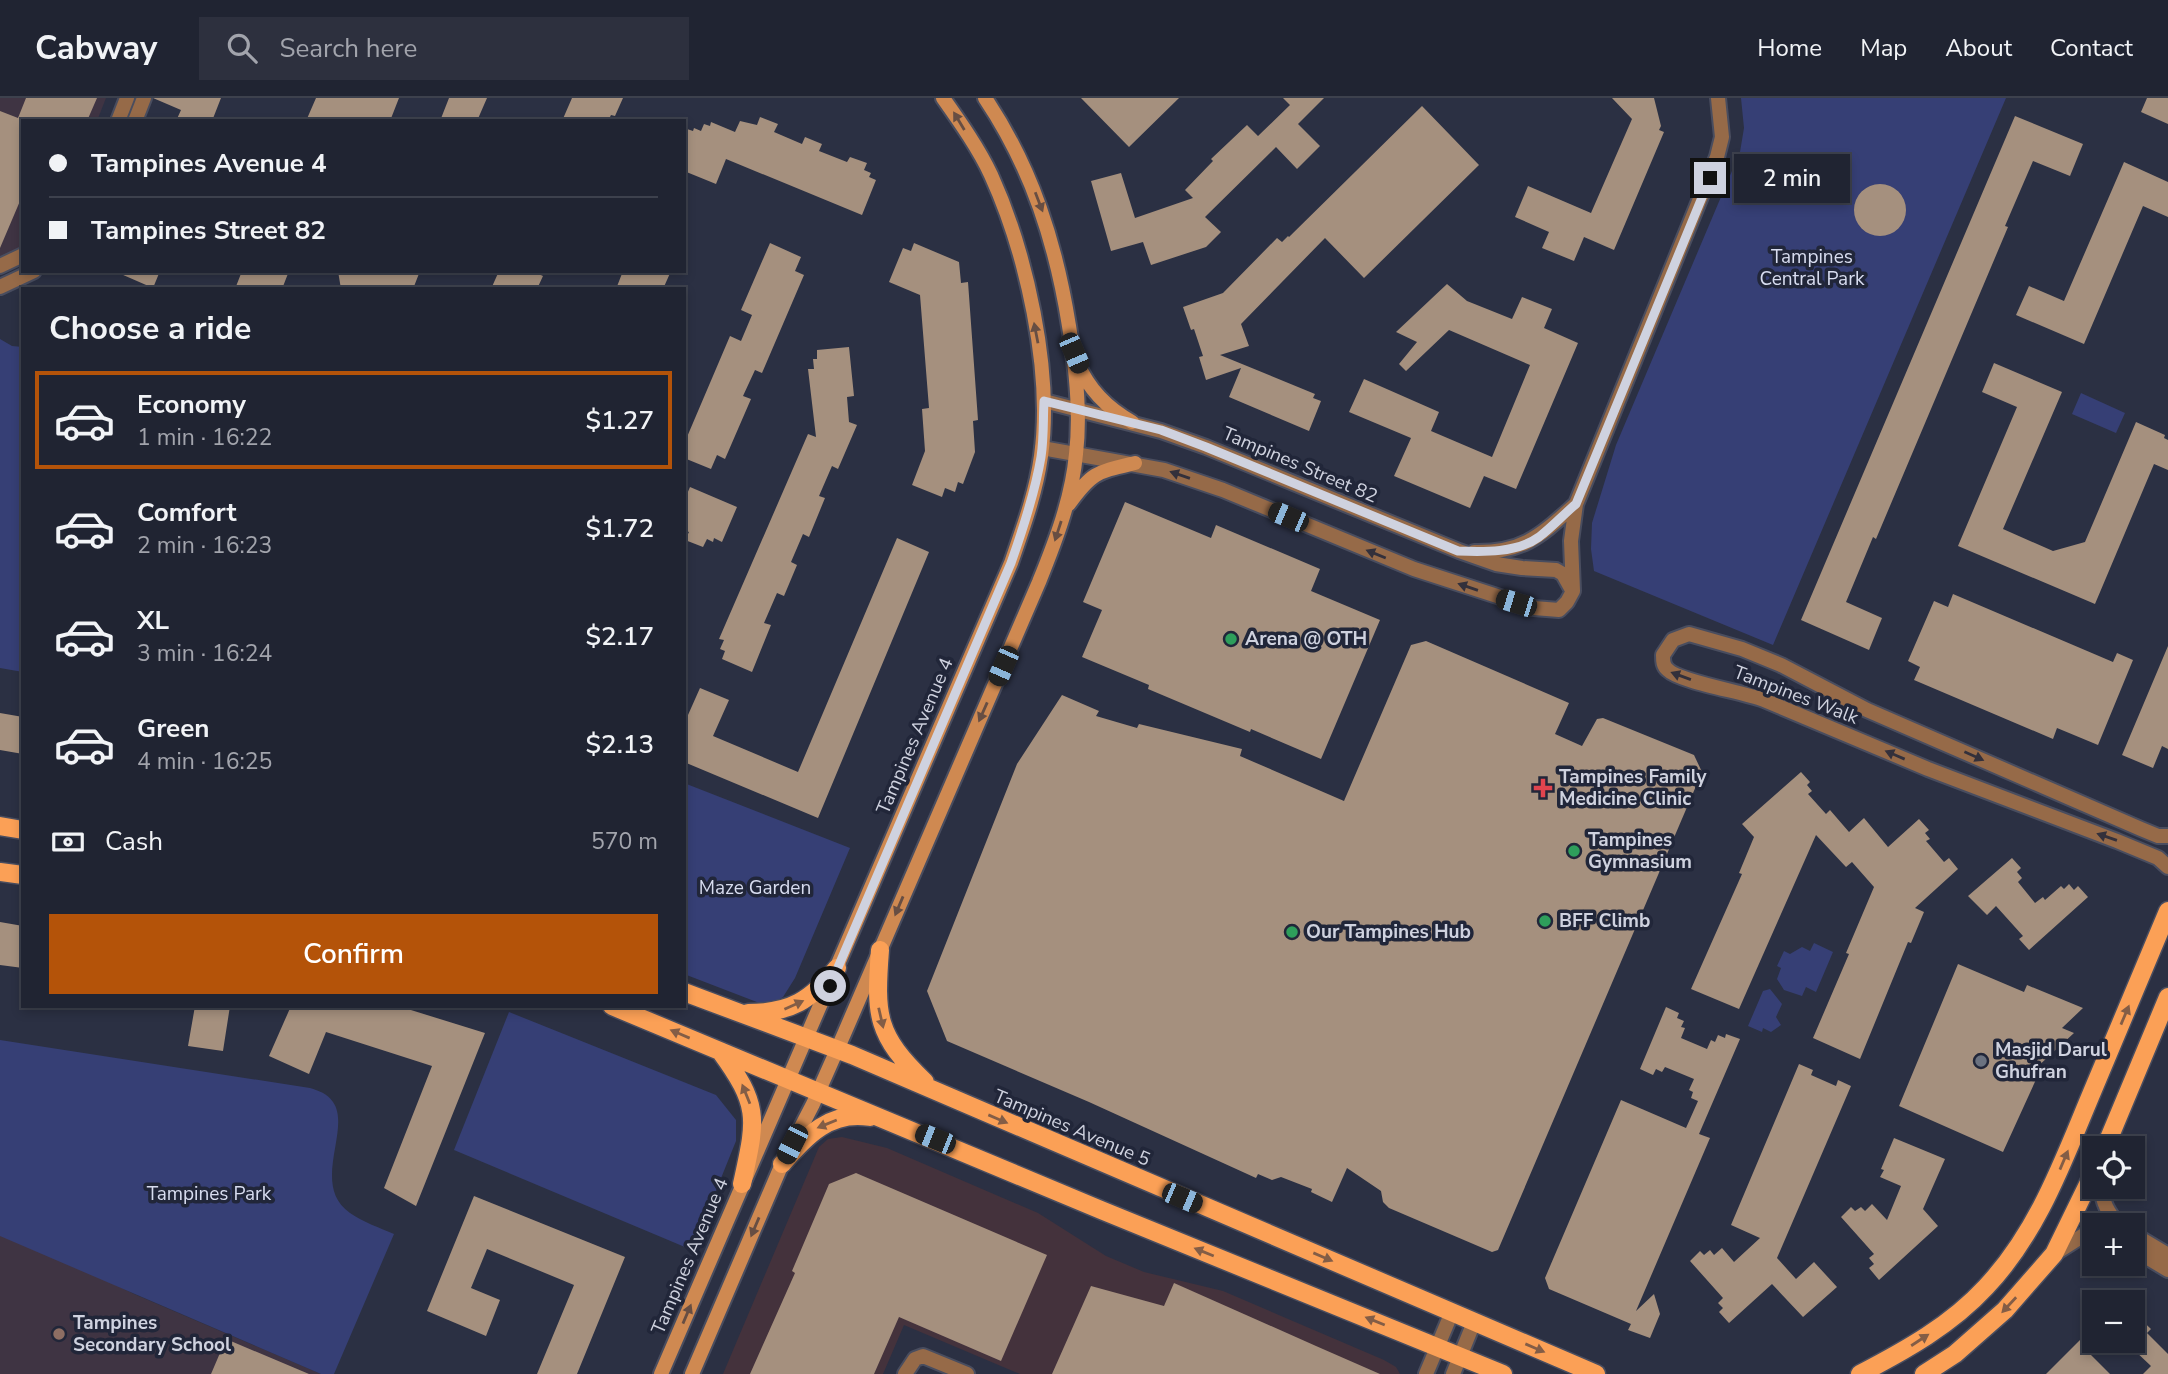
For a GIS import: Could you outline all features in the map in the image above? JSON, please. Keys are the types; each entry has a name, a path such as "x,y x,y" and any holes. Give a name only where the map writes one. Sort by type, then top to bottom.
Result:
{"main road":[{"name":"Tampines Avenue 4","path":"662,1374 1011,563 1030,506 1042,448 1044,401 1039,348 1012,226 990,173 943,98"},
{"path":"692,1374 1039,582 1066,508 1076,454 1078,409 1074,353 1055,253 1040,203 1017,152 985,98"},
{"path":"1074,353 1084,378 1100,398 1113,411 1132,422"},
{"path":"1066,508 1090,477 1101,470 1135,463"},
{"path":"0,826 21,830"},
{"path":"0,872 21,875"},
{"path":"1860,1374 1898,1355 1950,1321 1986,1288 2012,1256 2049,1196 2168,911"},
{"path":"880,950 877,996 880,1023 901,1059 936,1092"},
{"path":"737,1013 758,1013 791,1007 813,994 837,968"},
{"name":"Tampines Avenue 5","path":"686,993 836,1050 1596,1374"},
{"path":"2111,1136 2168,997"},
{"path":"617,1008 1503,1374"},
{"path":"720,1051 738,1076 752,1110 753,1133 742,1184"},
{"path":"782,1164 806,1137 821,1125 862,1115 887,1119"},
{"path":"1924,1374 1955,1354 2005,1310 2054,1254 2082,1197"}],"street":[{"path":"119,119 127,98"},
{"path":"136,119 145,98"},
{"name":"Tampines Street 82","path":"1573,592 1571,541 1576,504 1717,157 1721,136 1718,98"},
{"path":"0,266 21,256"},
{"path":"0,287 30,273"},
{"name":"Tampines Street 82","path":"1044,401 1132,422 1206,447 1458,551 1509,566 1556,570 1563,574 1573,592"},
{"path":"1042,448 1164,470 1223,490 1414,569 1534,608 1559,610 1573,592"},
{"name":"Tampines Street 82","path":"1458,551 1485,552 1531,542 1576,504"},
{"name":"Tampines Walk","path":"2168,836 2147,832 1905,726 1781,665 1742,649 1689,634 1673,640 1663,655 1665,667 1682,678 1747,693 1765,700 1928,769 2117,841 2158,858 2168,867"},
{"path":"2114,1136 2120,1116"},
{"path":"2054,1254 2082,1236"},
{"path":"2145,1241 2168,1255"},
{"path":"2145,1256 2168,1270"},
{"path":"1426,1374 1452,1312"},
{"path":"1453,1374 1474,1322"},
{"path":"905,1374 915,1359 923,1356 967,1374"}],"shaded area":[{"path":"0,98 106,98 98,119 21,119 21,249 0,263"},
{"path":"842,1137 887,1148 1038,1213 1106,1256 1144,1272 1223,1291 1384,1360 1396,1367 1400,1374 1020,1374 904,1325 883,1374 723,1374 819,1147 828,1139"},
{"name":"Tampines Secondary School","path":"0,1228 134,1294 321,1374 0,1374"}],"green space":[{"name":"Tampines Central Park","path":"1741,98 2006,98 1773,645 1594,571 1591,549 1592,523 1616,445 1740,152 1744,128"},
{"path":"0,339 12,346 21,347 21,672 0,668"},
{"path":"2081,393 2125,413 2116,433 2072,414"},
{"name":"Maze Garden","path":"686,784 850,848 795,978 783,997 775,1002 762,1004 686,975"},
{"path":"1814,943 1833,952 1816,992 1806,987 1802,996 1784,990 1777,979 1781,968 1777,966 1784,951 1790,954 1802,947 1810,951"},
{"path":"1770,989 1782,1004 1776,1017 1781,1025 1771,1032 1763,1028 1762,1032 1748,1026 1763,991"},
{"path":"509,1012 716,1095 736,1120 736,1141 692,1250 454,1150"},
{"name":"Tampines Park","path":"0,1040 310,1088 331,1099 338,1113 332,1173 333,1188 339,1201 355,1216 394,1234 334,1374 321,1374 0,1236"}],"building":[{"path":"26,98 97,98 88,119 21,119 21,199 0,248 0,111 18,118"},
{"path":"153,98 221,98 213,119 177,119 181,110"},
{"path":"316,98 399,98 391,119 307,119"},
{"path":"449,98 487,98 478,119 441,119"},
{"path":"572,98 623,98 615,116 611,115 609,119 563,119"},
{"path":"1081,98 1179,98 1129,147"},
{"path":"1283,98 1324,98 1298,124 1320,146 1297,169 1276,147 1205,217 1221,232 1206,247 1151,265 1143,242 1111,251 1091,181 1121,173 1135,218 1193,198 1185,190 1213,161 1211,159 1247,125 1258,136 1290,105"},
{"path":"1612,98 1654,98 1661,126 1659,130 1664,132 1614,250 1584,237 1574,261 1542,248 1549,232 1515,217 1528,186 1591,213 1632,119"},
{"path":"2147,98 2168,98 2168,124 2141,112"},
{"path":"1422,106 1479,165 1364,278 1325,238 1241,324 1249,346 1220,355 1315,394 1313,398 1321,401 1309,431 1229,397 1241,368 1206,380 1199,357 1203,356 1183,307 1223,293 1277,238 1282,242 1289,237"},
{"path":"2015,116 2083,144 2070,176 2033,161 2005,226 2008,227 1876,539 1873,537 1846,602 1882,618 1869,650 1801,620"},
{"path":"760,117 778,124 774,132 802,144 805,137 822,144 819,151 847,162 850,157 867,163 864,170 871,173 869,177 876,180 862,215 726,159 716,184 686,172 686,129 701,131 704,124 710,126 711,122 735,132 740,121 757,125"},
{"path":"2124,162 2168,182 2168,217 2143,206 2084,344 2016,315 2029,286 2064,301"},
{"path":"1880,184 1890,186 1898,192 1904,200 1904,220 1898,228 1890,234 1880,236 1870,234 1862,228 1856,220 1854,210 1856,200 1862,192 1870,186"},
{"path":"770,243 801,257 795,271 804,275 762,373 755,370 743,396 751,399 725,459 717,455 711,469 686,459 686,439 730,336 741,341 752,315 741,310"},
{"path":"914,243 959,262 961,283 968,282 978,420 973,421 975,452 963,484 958,482 955,492 945,488 942,497 912,485 925,451 922,409 929,408 920,295 889,282 903,248 911,251"},
{"path":"119,273 159,273 153,287"},
{"path":"241,273 288,273 283,287 236,287"},
{"path":"338,273 419,273 414,287 341,287"},
{"path":"498,273 536,273 543,276 538,287 492,287"},
{"path":"622,273 670,273 664,287 617,287"},
{"path":"1447,284 1467,301 1512,319 1522,297 1552,309 1544,328 1578,343 1516,489 1484,476 1470,508 1394,476 1411,438 1349,412 1364,379 1439,412 1431,431 1492,457 1530,365 1449,330 1406,371 1399,364 1417,342 1396,332"},
{"path":"849,347 854,396 847,397 849,422 857,425 838,469 832,466 819,496 825,498 809,537 803,534 791,562 797,565 784,596 777,593 764,623 771,625 752,672 722,659 725,651 720,649 724,640 719,639 808,434 816,437 808,369 814,369 813,359 817,359 817,350"},
{"path":"1994,363 2062,392 2003,529 2053,551 2085,542 2136,422 2165,435 2164,438 2168,440 2168,470 2154,464 2095,604 1958,546 2017,407 1982,392"},
{"path":"690,487 737,507 722,542 714,538 713,542 707,539 703,547 686,540 689,532 686,531 686,496"},
{"name":"Arena @ OTH","path":"1125,502 1211,538 1216,525 1320,569 1311,591 1380,620 1321,759 1148,689 1149,685 1082,657 1102,610 1083,602"},
{"path":"897,538 929,552 818,818 686,763 686,720 700,688 729,700 713,736 798,772"},
{"path":"1953,594 2113,662 2117,653 2133,660 2098,745 2057,728 2053,739 1914,680 1920,667 1908,661 1934,601 1948,607"},
{"name":"Our Tampines Hub","path":"1426,641 1569,703 1555,734 1582,746 1597,719 1603,718 1694,755 1702,772 1498,1250 1492,1252 1389,1208 1383,1202 1381,1191 1347,1168 1332,1202 1311,1192 1312,1189 1281,1177 1272,1180 1258,1174 1256,1178 947,1041 927,991 1017,764 1062,695 1099,711 1096,716 1137,728 1139,724 1242,749 1240,756 1344,801 1411,645"},
{"path":"2168,646 2168,749 2162,746 2153,768 2122,755"},
{"path":"0,713 21,717 21,754 0,750"},
{"path":"1801,772 1810,782 1807,785 1812,791 1808,794 1826,814 1830,810 1849,832 1864,818 1888,847 1919,819 1929,830 1925,833 1930,839 1926,841 1944,862 1949,858 1958,869 1915,908 1924,912 1911,943 1908,942 1860,1059 1813,1038 1874,887 1852,862 1846,867 1816,835 1739,1009 1691,989 1742,874 1739,873 1754,837 1742,824"},
{"path":"2012,858 2021,868 2017,872 2022,878 2018,882 2035,903 2043,897 2045,900 2061,886 2064,889 2069,884 2074,890 2078,886 2088,897 2029,950 2019,939 2023,936 1996,906 1987,915 1968,896"},
{"path":"0,922 21,926 21,968 0,965"},
{"name":"Masjid Darul Ghufran","path":"1958,964 2024,992 2027,985 2083,1008 2062,1028 2074,1033 2035,1069 2039,1073 2003,1152 1899,1106"},
{"path":"1666,1007 1679,1013 1677,1018 1684,1021 1681,1027 1685,1028 1681,1038 1707,1049 1711,1040 1715,1042 1718,1035 1725,1038 1726,1034 1740,1039 1699,1134 1710,1138 1636,1311 1654,1294 1660,1314 1650,1338 1628,1330 1631,1324 1549,1289 1545,1278 1621,1100 1686,1128 1698,1101 1691,1098 1693,1092 1689,1090 1694,1079 1665,1067 1662,1072 1656,1069 1653,1075 1640,1069"},
{"path":"195,1008 230,1008 223,1051 188,1046"},
{"path":"290,1008 404,1008 485,1033 416,1206 384,1188 432,1066 326,1032 309,1074 269,1056"},
{"path":"1799,1064 1813,1070 1811,1075 1836,1086 1838,1080 1851,1086 1777,1258 1796,1279 1814,1262 1837,1287 1803,1317 1772,1284 1729,1323 1719,1312 1723,1308 1718,1303 1723,1298 1690,1261 1700,1251 1704,1255 1710,1250 1714,1255 1722,1248 1734,1262 1760,1238 1731,1225"},
{"path":"1894,1138 1945,1159 1923,1209 1938,1226 1879,1280 1869,1268 1874,1264 1869,1258 1874,1254 1841,1217 1851,1207 1855,1211 1861,1207 1865,1211 1872,1204 1887,1220 1901,1186 1880,1177"},
{"path":"856,1173 1047,1255 1001,1361 899,1317 874,1374 750,1374 795,1273 792,1271 829,1184"},
{"path":"474,1196 625,1257 577,1374 537,1374 574,1285 487,1249 471,1288 500,1300 486,1336 427,1311"},
{"path":"1174,1283 1380,1374 1052,1374 1091,1286 1164,1306"},
{"path":"2145,1323 2151,1329 2147,1333 2168,1354 2168,1374 2143,1374 2151,1366 2137,1353 2145,1353"},
{"path":"2082,1338 2082,1353 2089,1353 2110,1374 2046,1374"},
{"path":"226,1339 309,1374 211,1374"}],"place":[{"name":"Arena @ OTH","path":"1231,639"},
{"name":"Tampines Family Medicine Clinic","path":"1543,788"},
{"name":"Tampines Gymnasium","path":"1574,851"},
{"name":"BFF Climb","path":"1545,921"},
{"name":"Our Tampines Hub","path":"1292,932"},
{"name":"Masjid Darul Ghufran","path":"1981,1061"},
{"name":"Tampines Secondary School","path":"59,1334"}],"route":[{"path":"830,986 1011,563 1037,476 1044,401 1161,430 1458,551 1485,552 1531,542 1576,504 1649,320 1710,178"}]}
